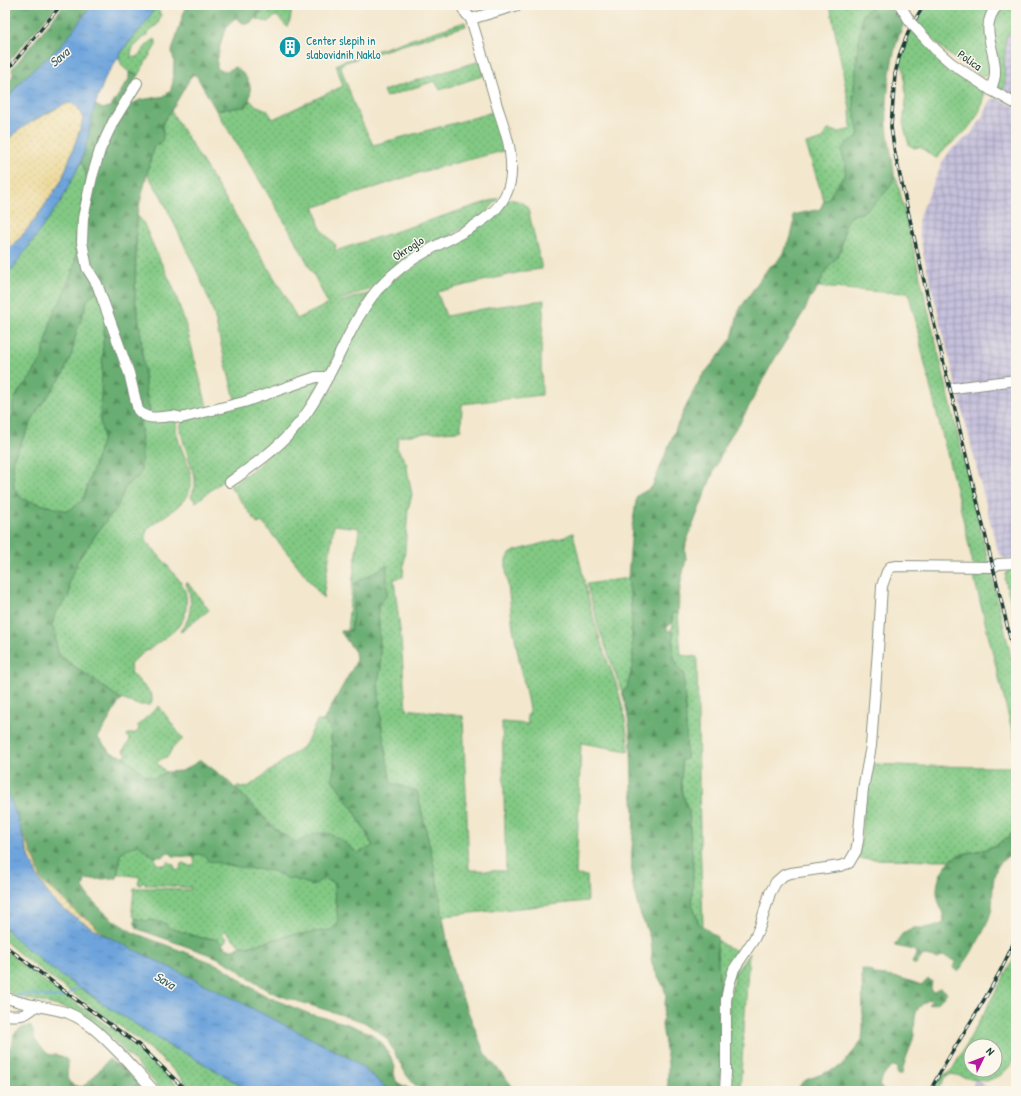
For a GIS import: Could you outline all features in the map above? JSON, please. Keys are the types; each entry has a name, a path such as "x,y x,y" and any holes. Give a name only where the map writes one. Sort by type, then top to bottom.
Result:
{"street":[{"name":"Okroglo","path":"230,482 278,447 293,431 309,410 373,294 402,266 429,249 464,232 486,218 499,205 506,194 510,181 510,152 471,19 461,5"},
{"path":"471,19 518,5"},
{"name":"Polica","path":"900,5 911,23 935,49 951,63 991,90 1016,104"},
{"name":"Polica","path":"991,90 995,75 995,66 988,29 990,19 998,5"},
{"path":"137,83 114,122 100,150 92,177 83,218 82,242 87,268 97,284 129,373 138,410 141,414 149,418 173,416 182,418 244,402 316,377 328,377"},
{"path":"954,388 1016,380"},
{"path":"725,1091 726,1000 729,984 734,969 754,939 760,926 770,893 776,882 784,875 791,873 840,866 849,863 856,851 863,789 871,746 882,586 887,572 890,567 897,566 993,568 998,564 1016,563"},
{"path":"8,999 67,1013 88,1024 111,1045 154,1091"},
{"path":"5,1015 19,1016 27,1014 36,1006"}],"shaded area":[{"path":"1016,30 1016,100 1003,93 1002,90 1005,87 1004,65 1006,37 1010,32"},
{"path":"997,98 1016,107 1016,559 1005,559 999,554 995,541 923,253 918,222 943,161 950,151 972,133 983,116 988,103"},
{"path":"975,1080 992,1089 991,1091 970,1091"}],"green space":[{"path":"14,5 57,5 5,66 5,14 10,12"},
{"path":"64,5 92,5 61,46 20,82 5,102 5,89 13,75 12,69"},
{"path":"186,5 259,5 259,10 261,11 250,23 245,24 237,18 228,25 218,56 217,68 222,71 226,71 234,67 241,71 247,79 251,91 246,107 222,109 217,112 196,75 192,75 162,125 163,139 160,144 154,146 136,219 135,298 140,328 146,393 151,416 139,416 142,459 140,474 125,488 117,508 107,519 76,563 77,565 70,579 69,595 55,614 52,625 55,632 57,651 61,657 121,699 98,738 110,752 124,757 144,774 154,778 166,772 182,771 201,760 226,779 276,830 297,843 315,834 326,833 339,839 358,853 373,846 355,812 332,779 334,767 330,727 323,721 355,664 355,652 340,631 351,631 355,583 387,565 387,595 378,606 381,667 378,681 382,730 391,783 417,791 435,870 455,979 485,1054 515,1091 421,1091 407,1076 387,1039 364,1022 281,996 267,990 233,966 216,957 138,929 135,924 135,918 167,924 167,927 202,938 216,939 228,949 254,945 291,935 330,930 337,925 338,921 333,882 322,879 313,886 299,880 286,878 274,871 243,868 208,861 205,856 197,854 192,857 173,856 170,853 166,853 163,857 156,856 147,852 139,845 128,848 120,854 117,878 85,880 83,888 89,897 104,912 113,920 132,932 221,966 249,986 268,997 310,1014 345,1023 372,1034 382,1043 391,1057 395,1067 394,1073 396,1081 412,1091 390,1091 363,1067 344,1055 104,935 88,919 79,915 41,880 36,863 21,830 5,787 5,427 9,423 13,414 13,404 15,398 21,388 31,377 42,358 51,321 73,270 76,257 77,235 83,196 87,185 87,179 81,162 95,105 103,109 111,106 129,79 129,72 138,75 124,98 128,106 140,100 165,96 171,89 173,82 174,61 172,51","holes":["97,291 106,308 100,422 103,438 83,500 67,511 22,499 14,488 13,459 37,411 63,375 72,353 76,333 88,299"]},
{"path":"281,5 292,5 290,21 287,27 278,17 275,16 269,22 256,19 261,11 274,11"},
{"path":"830,5 880,5 869,9 859,40 853,98 859,134 856,139 849,141 844,161 846,167 845,175 829,198 824,201 806,144 823,139 828,130 840,132 851,129 850,109"},
{"path":"880,5 894,5 905,22 895,47 889,77 887,123 893,164 893,181 873,205 868,209 852,216 848,220 839,253 825,273 806,308 771,365 740,423 731,435 713,473 686,543 686,559 680,586 678,613 672,613 672,623 667,627 667,630 673,632 674,659 681,672 684,673 686,759 681,760 681,783 682,793 689,812 693,869 692,903 699,924 717,937 721,997 724,998 724,1070 721,1072 719,1091 667,1091 668,1064 662,1025 666,996 651,961 651,942 639,910 632,881 631,861 634,813 631,750 628,715 622,692 627,688 633,664 631,603 628,578 632,527 637,496 652,487 691,396 702,376 732,338 739,310 768,268 777,262 783,253 791,237 794,223 793,215 820,209 824,201 829,198 845,175 846,167 841,151 849,141 856,139 859,134 853,98 862,15 869,9"},
{"path":"926,5 992,5 988,53 990,68 989,73 983,77 952,57 916,22"},
{"path":"1005,5 1016,5 1016,30 1010,32 1006,37 1004,65 1005,87 1002,90 998,87 993,24 997,13"},
{"path":"155,9 158,9 161,15 158,24 133,48 131,53 132,57 137,57 146,46 154,39 156,40 156,45 138,75 123,67 119,56"},
{"path":"465,22 466,26 340,65 356,110 373,145 496,111 507,150 425,171 314,207 320,227 336,245 335,251 499,198 483,216 388,273 370,290 340,300 341,302 369,294 327,371 236,403 214,314 207,295 161,196 147,174 154,146 164,135 164,120 171,111 283,292 297,319 328,304 290,230 217,112 222,109 246,107 250,100 255,105 267,110 273,119 343,86 336,65 341,62"},
{"path":"911,30 964,77 983,91 984,95 980,110 974,121 966,131 947,147 937,158 920,147 914,148 909,145 903,123 906,101 904,70 899,61"},
{"path":"480,61 485,75 440,90 435,81 386,97 383,91 419,79"},
{"path":"81,162 87,178 77,235 76,257 73,270 51,321 42,358 31,377 21,388 15,398 13,404 13,414 9,423 5,427 5,273 13,268 61,201"},
{"path":"894,176 897,180 989,565 973,565 960,504 929,383 909,293 819,287 828,267 840,253 844,229 847,221 854,215 866,210 876,202 888,187"},
{"path":"509,199 522,203 528,209 542,269 525,271 437,292 446,316 493,307 544,300 541,356 542,395 462,404 461,430 398,437 397,448 406,463 412,495 408,509 403,577 394,579 401,639 406,709 463,716 469,870 506,871 502,722 528,724 527,715 530,714 513,628 506,559 515,551 565,537 573,533 592,614 617,686 624,713 628,751 581,743 576,875 587,876 588,901 443,916 435,870 417,791 391,783 382,730 378,681 381,667 378,606 387,595 355,583 351,631 348,631 359,528 334,525 323,598 262,522 258,524 230,486 259,465 330,384 333,391 335,391 332,379 354,329 385,287 413,265 464,237 489,220"},
{"path":"137,215 143,222 173,287 186,326 208,410 151,416 146,393 140,328 135,298"},
{"path":"97,291 106,308 100,422 103,438 83,500 74,508 67,511 22,499 14,488 13,459 37,411 63,375 72,353 76,333 88,299"},
{"path":"313,380 322,381 308,407 285,434 227,480 225,479 196,502 191,497 195,487 195,479 180,430 181,424 184,420"},
{"path":"139,416 175,419 177,421 176,430 178,439 191,475 189,493 180,505 151,526 146,534 147,542 177,577 184,588 186,600 184,618 180,624 130,665 131,672 152,695 152,702 150,705 138,705 121,699 59,655 52,625 54,614 69,595 70,579 76,563 107,519 117,508 125,488 140,474 142,459"},
{"path":"1013,566 1016,566 1016,624 1005,579 1007,572"},
{"path":"972,569 991,570 1016,676 1016,747"},
{"path":"628,578 631,603 633,664 627,688 622,692 598,626 587,584"},
{"path":"187,582 209,610 181,632 180,631 188,619 190,609 190,598 186,584"},
{"path":"672,613 678,613 681,655 697,657 703,926 699,924 692,903 693,869 689,812 682,793 681,783 681,760 686,758 684,673 681,672 674,659 673,633 670,631 673,626"},
{"path":"159,706 183,739 173,747 168,756 157,763 166,772 154,778 144,774 124,757 127,754 123,751 130,740 127,736 128,734 134,734 139,730 138,725"},
{"path":"317,721 323,721 330,727 334,767 332,779 355,812 373,847 358,853 340,839 312,835 297,843 276,830 236,788 237,786 241,788 248,787 305,745"},
{"path":"869,765 1016,767 1016,831 999,843 986,849 961,854 950,860 857,859 861,841 864,790 868,789"},
{"path":"1016,831 1016,852 1007,857 997,867 993,883 992,907 987,923 958,972 953,968 955,961 943,956 938,959 923,955 916,965 912,963 916,954 914,950 895,946 895,943 897,943 902,934 914,928 940,925 944,922 937,889 939,878 944,867 957,856 984,850 998,844"},
{"path":"139,845 146,852 156,857 155,861 157,864 165,865 168,861 173,864 177,871 181,868 180,865 182,863 191,866 195,862 193,857 197,854 206,855 243,868 274,871 278,874 313,886 322,879 333,882 338,921 337,924 330,930 291,935 254,945 240,946 225,931 222,934 227,939 222,945 213,938 202,938 167,927 152,920 146,921 135,918 132,911 134,888 191,890 192,888 145,885 145,882 143,881 141,885 138,884 140,877 118,874 120,854 128,848"},
{"path":"5,928 23,946 48,966 103,1004 172,1048 185,1053 249,1091 193,1091 150,1049 52,978 5,941"},
{"path":"716,939 728,948 743,951 724,998 721,997"},
{"path":"5,951 119,1034 183,1091 162,1091 118,1044 84,1015 63,1007 11,994 11,992 5,988"},
{"path":"749,953 740,1091 728,1091 729,1001 735,974"},
{"path":"1016,955 1016,1050 1012,1064 1003,1073 1003,1038 970,1038"},
{"path":"862,969 877,975 901,978 922,985 928,979 932,981 931,989 934,992 940,988 947,992 938,1002 929,1005 929,1003 932,1002 930,999 922,1004 917,1010 914,1034 902,1074 897,1075 897,1067 894,1066 889,1070 879,1085 884,1091 797,1091 799,1086 806,1080 841,1066 862,1041"},
{"path":"30,1026 35,1040 48,1054 64,1057 66,1059 68,1062 68,1079 74,1085 82,1087 89,1082 109,1059 126,1071 148,1091 5,1091 5,1052 12,1044 14,1034 21,1028"},
{"path":"963,1050 963,1077 952,1074 945,1077 937,1091 932,1091 940,1076 952,1070"},
{"path":"967,1078 994,1078 987,1081"}],"sand":[{"path":"71,103 77,106 83,117 81,127 62,180 21,237 5,252 5,143 18,131 33,121 65,104"},
{"path":"21,831 36,863 41,880 79,915 88,919 104,935 82,922 51,898 38,877 28,855"}],"water":[{"name":"Sava","path":"92,5 157,5 147,21 128,43 106,76 95,105 81,162 61,201 13,268 5,273 5,252 21,237 62,180 81,127 83,117 77,106 71,103 65,104 25,126 5,143 5,102 26,76 61,46"},
{"name":"Sava","path":"5,787 18,819 27,851 39,880 59,906 104,935 353,1060 390,1091 249,1091 185,1053 172,1048 103,1004 48,966 23,946 5,928"}],"waterway":[{"path":"15,997 24,994 63,998 80,986"}],"railway":[{"path":"5,73 61,5"},
{"path":"924,5 910,28 900,54 895,74 891,127 895,154 927,294 1016,662"},
{"path":"930,1091 997,977 1016,937"},
{"path":"5,946 140,1046 187,1091"}],"place":[{"name":"Center slepih in slabovidnih Naklo","path":"290,47"}]}
